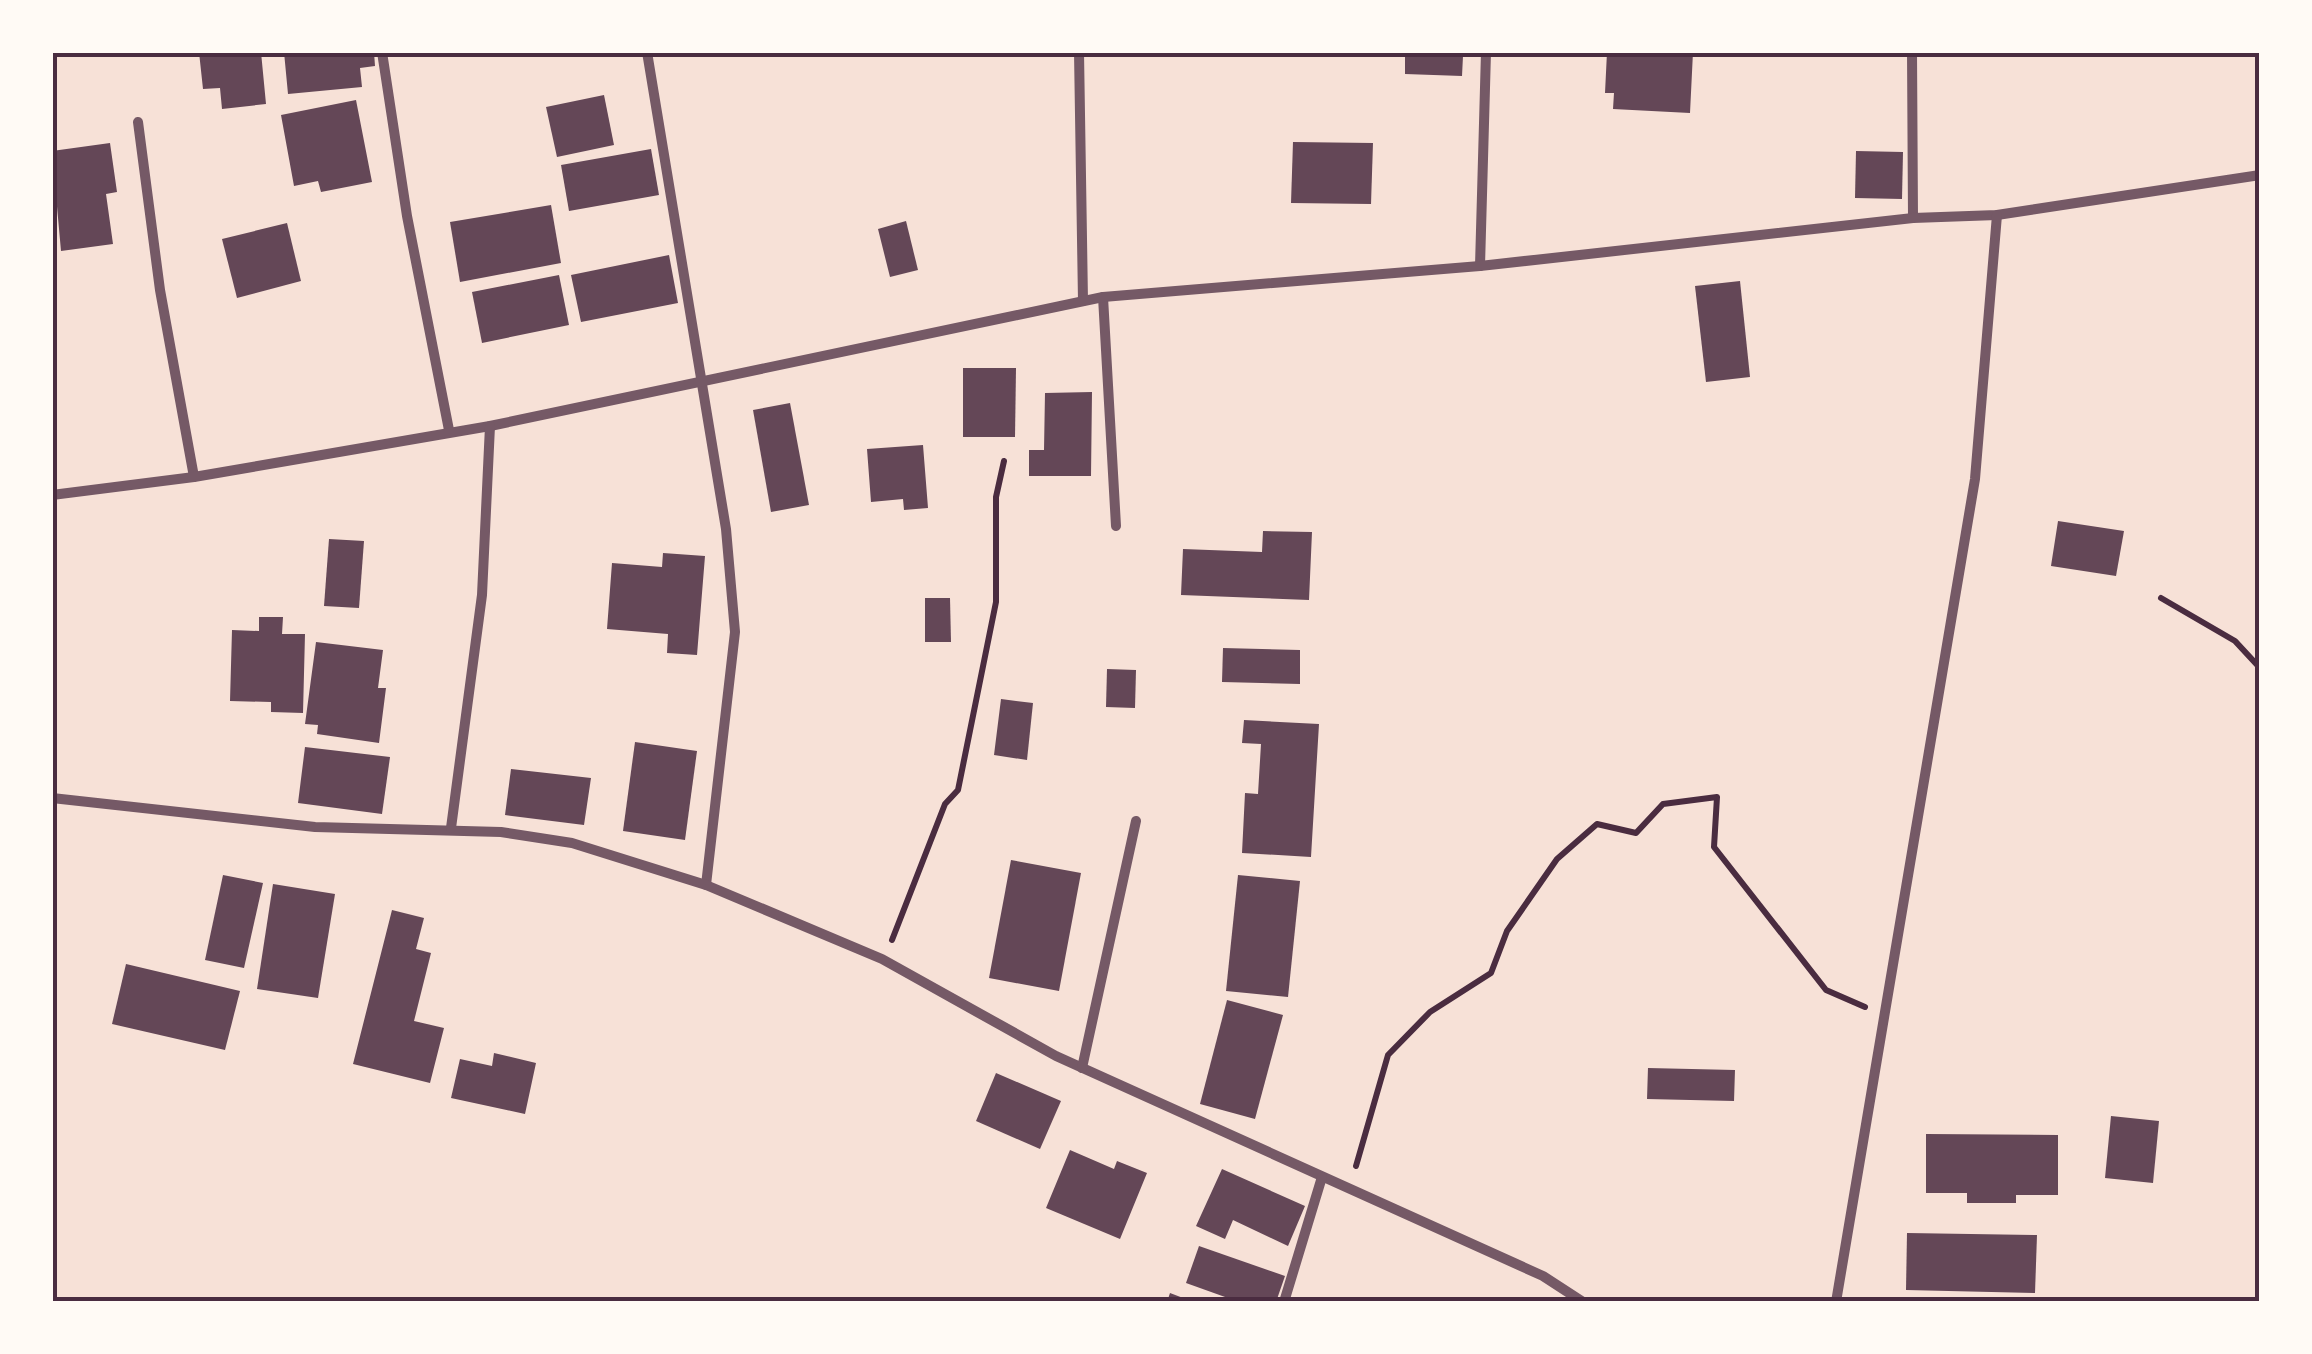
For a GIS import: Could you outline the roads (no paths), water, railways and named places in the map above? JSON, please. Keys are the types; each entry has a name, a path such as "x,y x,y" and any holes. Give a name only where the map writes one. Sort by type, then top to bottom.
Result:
{"street":[{"path":"382,52 408,216 450,430"},
{"path":"647,52 726,529 735,632 706,885"},
{"path":"1079,52 1084,301"},
{"path":"1480,266 1486,52"},
{"path":"1912,52 1912,218"},
{"path":"138,122 160,290 194,476"},
{"path":"52,495 194,476 490,426 1103,297 1480,266 1912,218 1997,215 2260,175"},
{"path":"1836,1302 1974,479 1997,215"},
{"path":"1103,297 1116,526"},
{"path":"451,828 482,595 490,426"},
{"path":"52,798 315,827 451,828 572,843 706,885 882,959 1082,1068 1543,1276 1583,1302"},
{"path":"1082,1068 1136,821"},
{"path":"1284,1302 1322,1176"}]}
